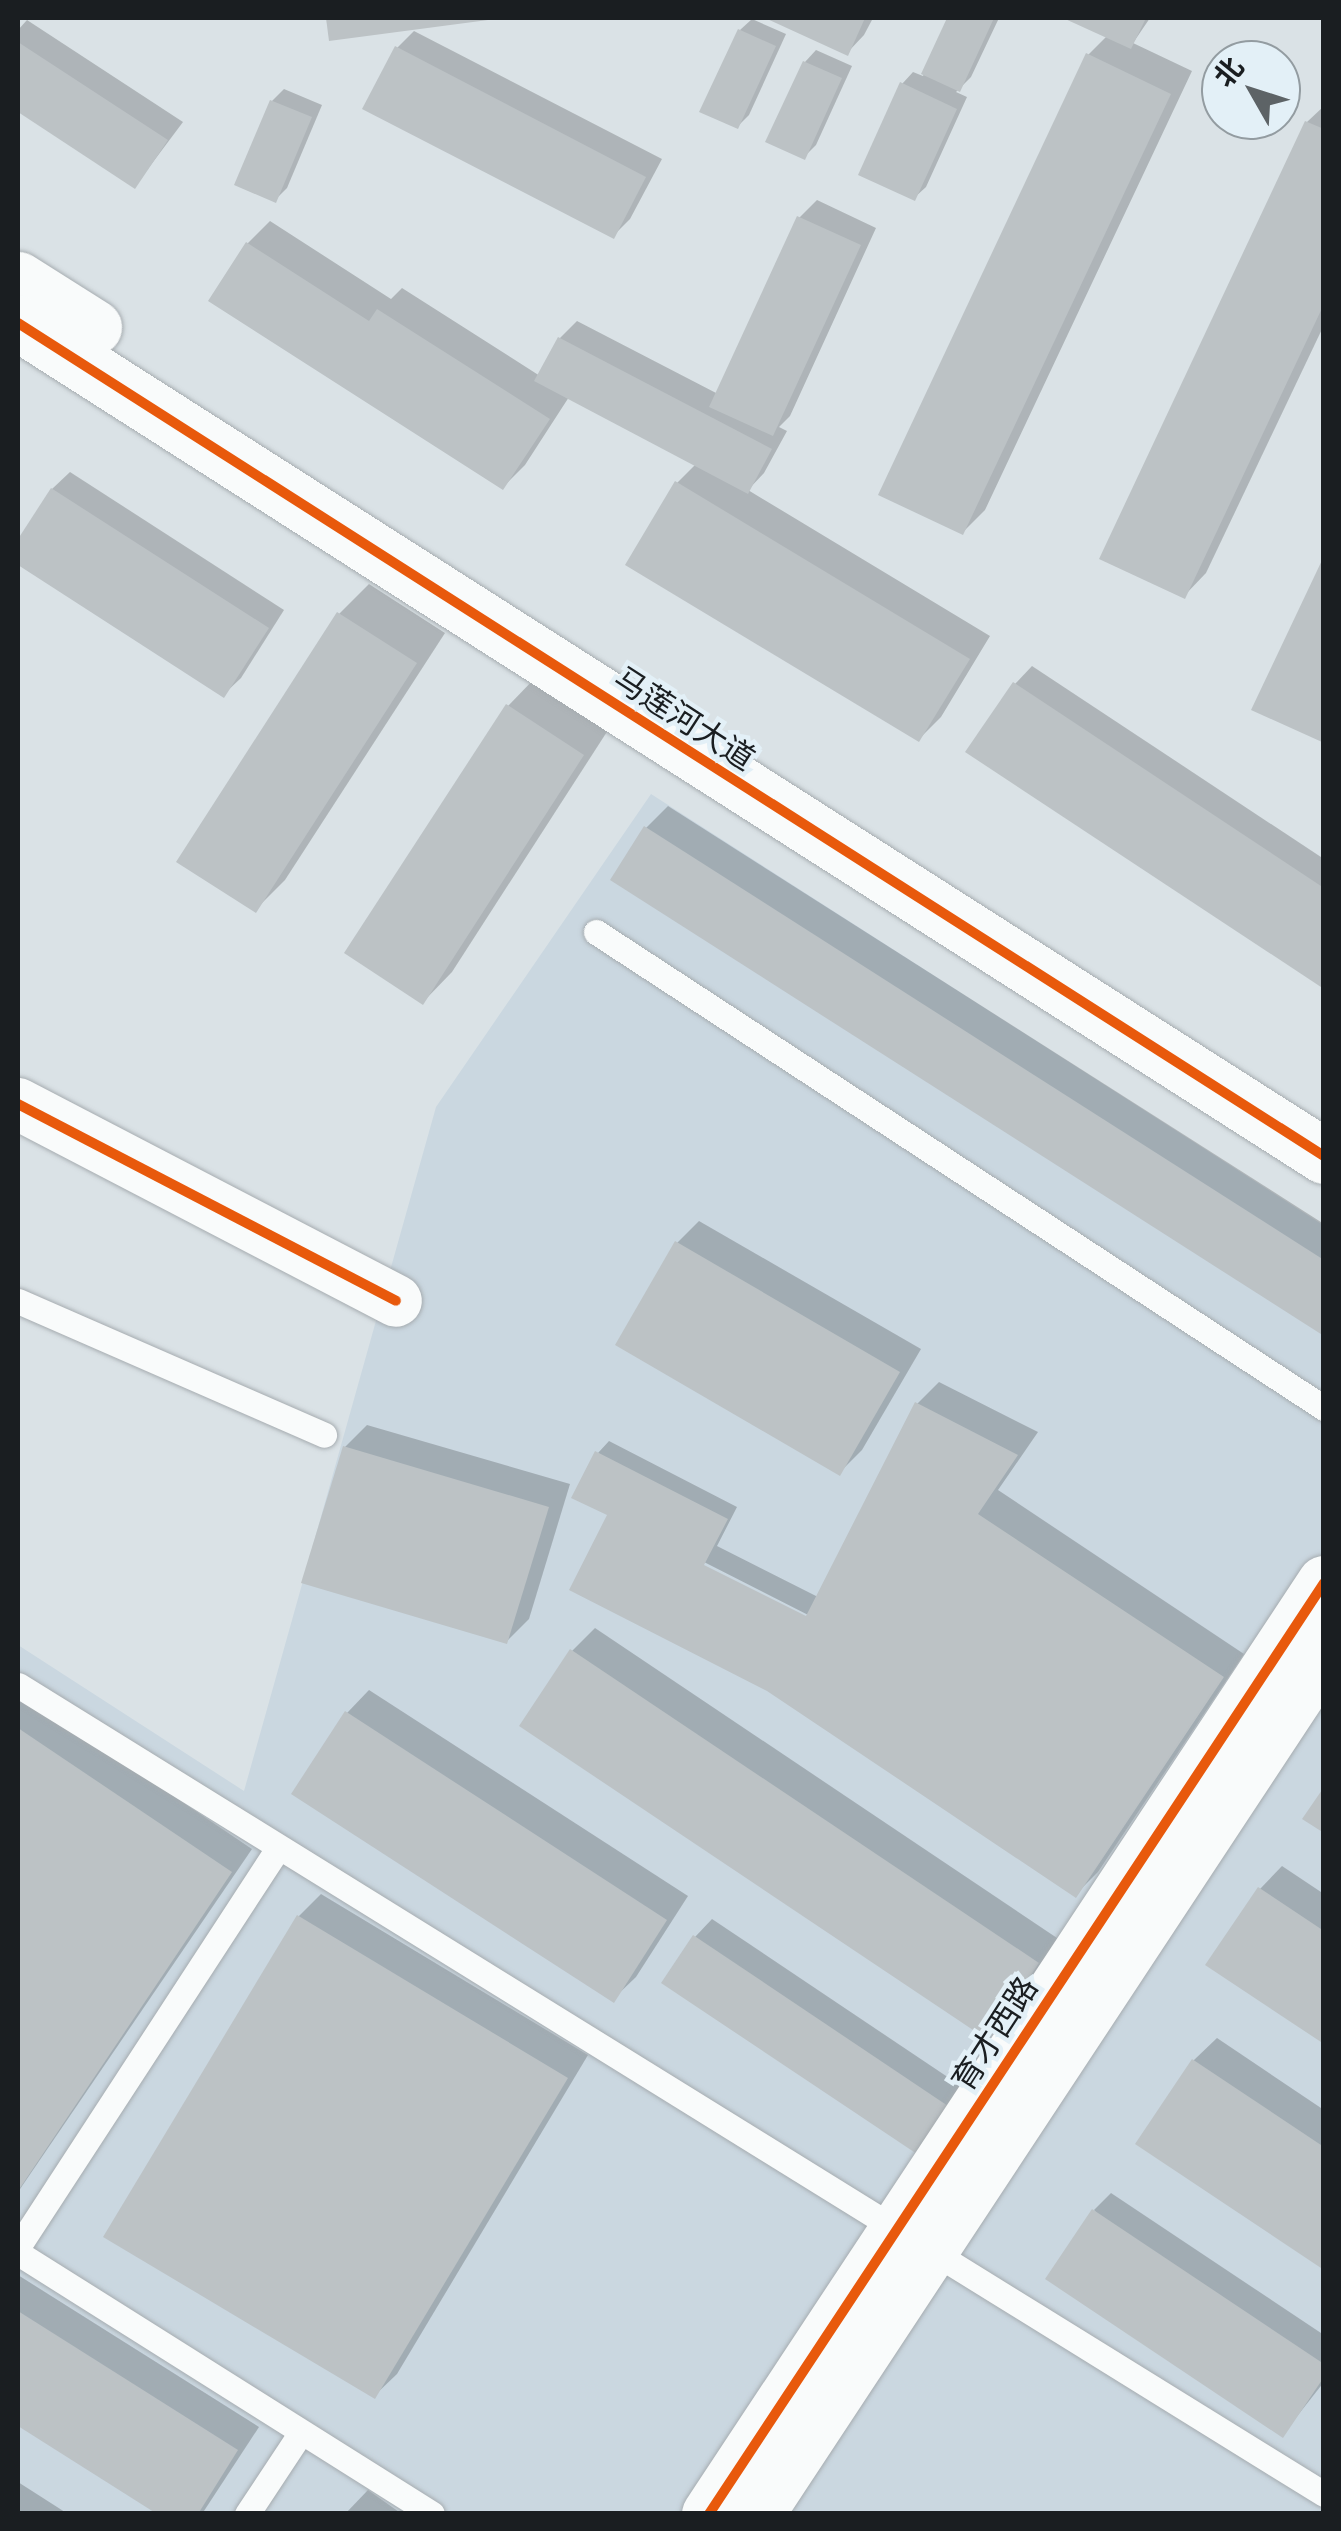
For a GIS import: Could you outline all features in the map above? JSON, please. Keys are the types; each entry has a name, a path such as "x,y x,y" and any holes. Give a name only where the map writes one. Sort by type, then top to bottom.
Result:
{"street":[{"name":"马莲河大道","path":"18,279 1324,1111"},
{"name":"马莲河大道","path":"18,323 1324,1156"},
{"path":"18,1104 396,1301"},
{"name":"育才西路","path":"756,2514 914,2238 1324,1583"},
{"name":"育才西路","path":"709,2514 914,2238 1324,1654"}],"lane":[{"path":"596,932 1324,1408"},
{"path":"18,1302 324,1435"},
{"path":"18,1685 277,1850 914,2238 1324,2494"},
{"path":"277,1850 18,2250 300,2434 432,2514"},
{"path":"248,2514 300,2434"}],"shaded area":[{"path":"651,794 1323,1225 1323,2513 18,2513 18,1645 244,1791 436,1107"}],"building":[{"path":"326,18 488,18 488,20 329,41"},
{"path":"765,18 865,18 848,56"},
{"path":"947,18 994,18 960,92 921,74"},
{"path":"1063,18 1146,18 1131,49"},
{"path":"738,29 776,46 738,129 699,112"},
{"path":"18,42 168,140 135,189 18,112"},
{"path":"395,46 646,177 614,239 362,109"},
{"path":"1086,53 1171,94 963,535 878,495"},
{"path":"803,61 842,78 805,160 765,142"},
{"path":"900,82 957,109 915,201 858,175"},
{"path":"270,100 312,117 276,203 234,185"},
{"path":"1305,121 1324,129 1324,304 1185,599 1099,559 1296,140 1301,140"},
{"path":"797,216 861,245 773,436 709,407"},
{"path":"246,242 369,321 377,309 550,419 503,490 208,301"},
{"path":"558,337 772,449 748,494 534,381"},
{"path":"675,481 970,659 919,742 625,565"},
{"path":"51,488 269,628 224,698 18,565 18,539"},
{"path":"1324,556 1324,739 1322,742 1251,710"},
{"path":"337,612 417,663 256,913 176,862"},
{"path":"1013,682 1324,888 1324,989 965,752"},
{"path":"506,704 584,755 423,1005 344,953"},
{"path":"644,826 1324,1260 1324,1336 610,880"},
{"path":"675,1241 900,1372 840,1476 615,1345"},
{"path":"915,1402 1018,1455 978,1514 1224,1677 1076,1898 767,1691 569,1590 607,1515 571,1498 595,1451 728,1519 704,1565 806,1616"},
{"path":"343,1446 549,1507 507,1644 301,1583"},
{"path":"570,1649 1039,1963 988,2040 519,1726"},
{"path":"345,1711 667,1920 614,2003 291,1794"},
{"path":"18,1728 232,1872 18,2191"},
{"path":"1324,1787 1324,1833 1302,1819"},
{"path":"1258,1887 1324,1931 1324,2044 1205,1965"},
{"path":"297,1915 568,2078 375,2399 103,2237"},
{"path":"693,1935 948,2106 917,2154 661,1983"},
{"path":"1192,2059 1324,2147 1324,2270 1135,2144"},
{"path":"1092,2209 1324,2364 1324,2377 1283,2438 1045,2279"},
{"path":"18,2311 238,2450 198,2514 157,2514 18,2426"}],"cycle path":[{"path":"18,323 1324,1156"},
{"path":"18,1104 396,1301"},
{"path":"709,2514 1324,1583"}]}
